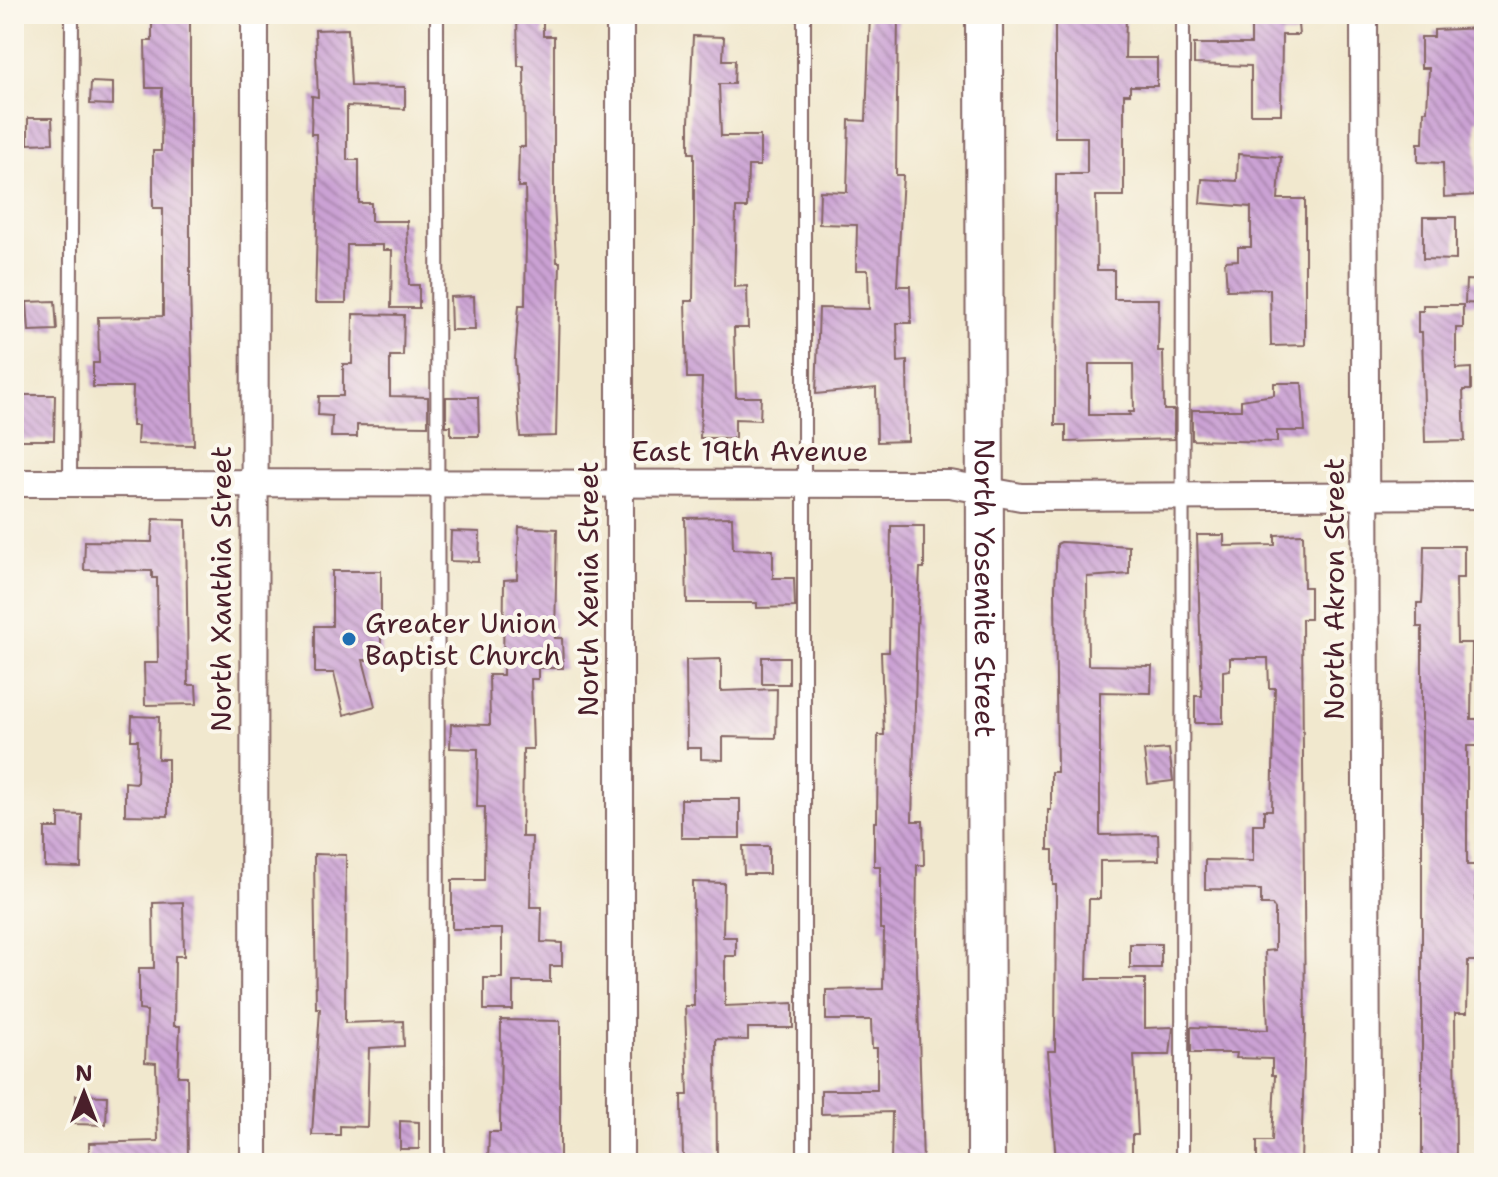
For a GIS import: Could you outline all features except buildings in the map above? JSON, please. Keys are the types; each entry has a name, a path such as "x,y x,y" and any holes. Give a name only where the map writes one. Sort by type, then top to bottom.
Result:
{"main road":[{"name":"North Yosemite Street","path":"984,14 986,1163"}],"street":[{"name":"North Xanthia Street","path":"254,1163 255,14"},
{"name":"North Xenia Street","path":"620,14 620,1163"},
{"name":"North Akron Street","path":"1364,14 1367,1163"},
{"name":"East 19th Avenue","path":"14,483 950,484 1021,497 1484,495"}],"lane":[{"path":"70,483 72,14"},
{"path":"437,14 438,1163"},
{"path":"804,14 804,1163"},
{"path":"1182,1163 1183,14"}],"place":[{"name":"Greater Union Baptist Church","path":"349,639"}]}
